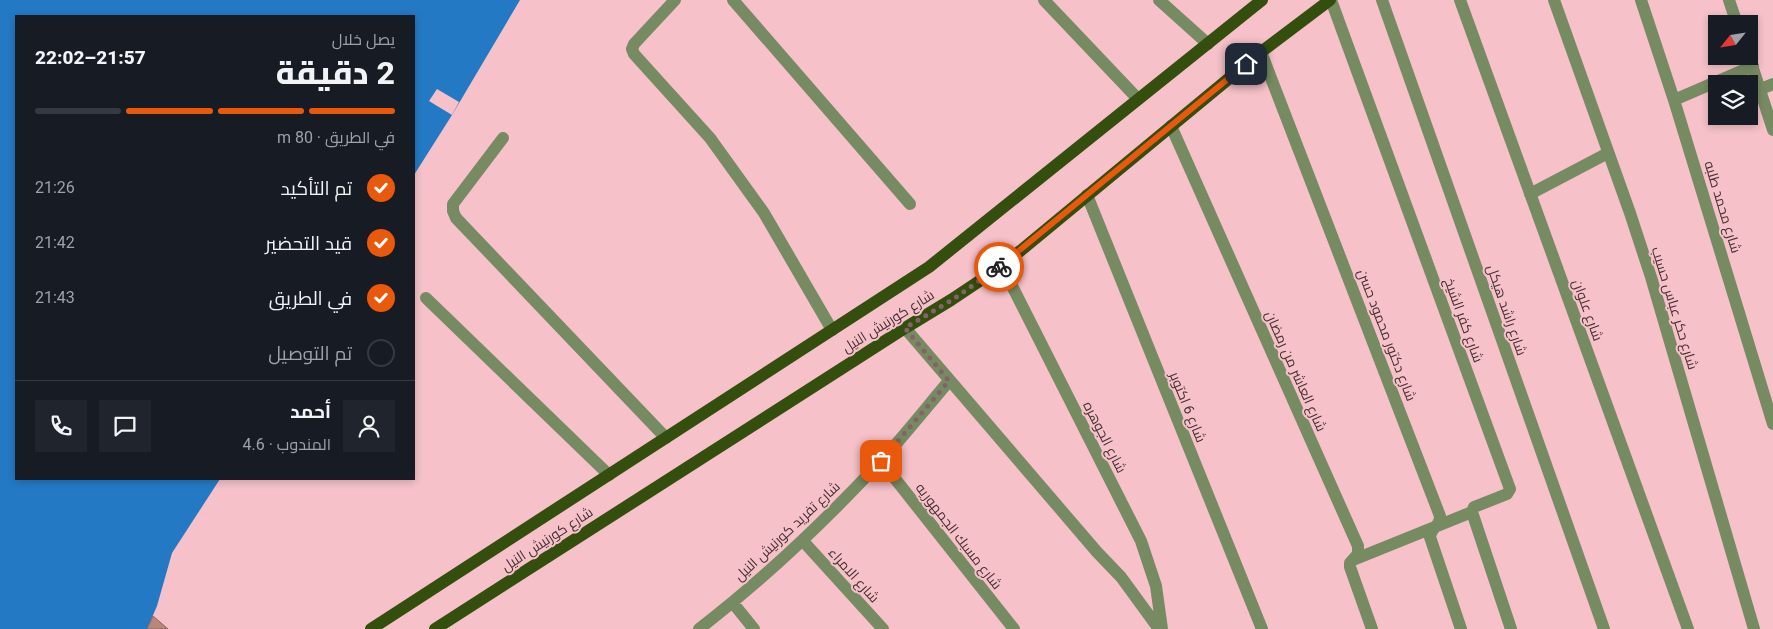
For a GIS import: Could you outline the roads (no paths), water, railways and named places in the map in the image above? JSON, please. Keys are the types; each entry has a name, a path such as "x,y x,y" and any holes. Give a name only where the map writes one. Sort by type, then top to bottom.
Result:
{"main road":[{"name":"شارع كورنيش النيل","path":"371,629 929,267 1262,0"},
{"name":"شارع كورنيش النيل","path":"435,629 905,328 952,300 1002,266 1261,52 1331,0"}],"street":[{"path":"675,0 634,44 632,49 634,54 710,138 758,205 832,330"},
{"path":"732,0 910,204"},
{"path":"1044,0 1138,100"},
{"path":"1159,0 1208,44"},
{"name":"شارع كفر الشيخ","path":"1331,0 1510,489 1507,494 1474,506 1472,512"},
{"name":"شارع راشد هيكل","path":"1382,0 1604,629"},
{"name":"شارع علوان","path":"1460,0 1688,629"},
{"name":"شارع حكر عباس حسيب","path":"1554,0 1651,277 1754,629"},
{"name":"شارع محمد طلبه","path":"1641,0 1674,100 1773,424"},
{"path":"1729,0 1735,15"},
{"name":"شارع دكتور محمود حسن","path":"1261,52 1440,516 1439,524 1430,534 1431,540 1461,629"},
{"path":"1674,100 1743,65"},
{"path":"1752,65 1773,130"},
{"path":"1761,89 1773,84"},
{"name":"شارع العاشر من رمضان","path":"1171,126 1358,546 1358,554 1350,563 1350,567 1372,629"},
{"path":"504,138 453,204 456,218 666,438"},
{"path":"1530,194 1608,153"},
{"name":"شارع 6 اكتوبر","path":"1087,195 1262,629"},
{"name":"شارع الجوهره","path":"1002,266 1141,541 1156,586 1160,629"},
{"path":"426,298 609,475"},
{"name":"شارع الجوهره","path":"905,328 1121,578 1160,629"},
{"name":"شارع تفريد كورنيش النيل","path":"699,629 733,603 803,541 881,461 949,381"},
{"name":"شارع مسبك الجمهوريه","path":"881,461 1014,629"},
{"path":"1353,560 1472,512 1511,629"},
{"name":"شارع الامراء","path":"803,541 883,629"},
{"path":"733,603 754,629"}],"water":[{"path":"0,0 520,0 415,173 415,15 15,15 15,480 219,480 172,553 157,606 147,629 0,629"}]}
